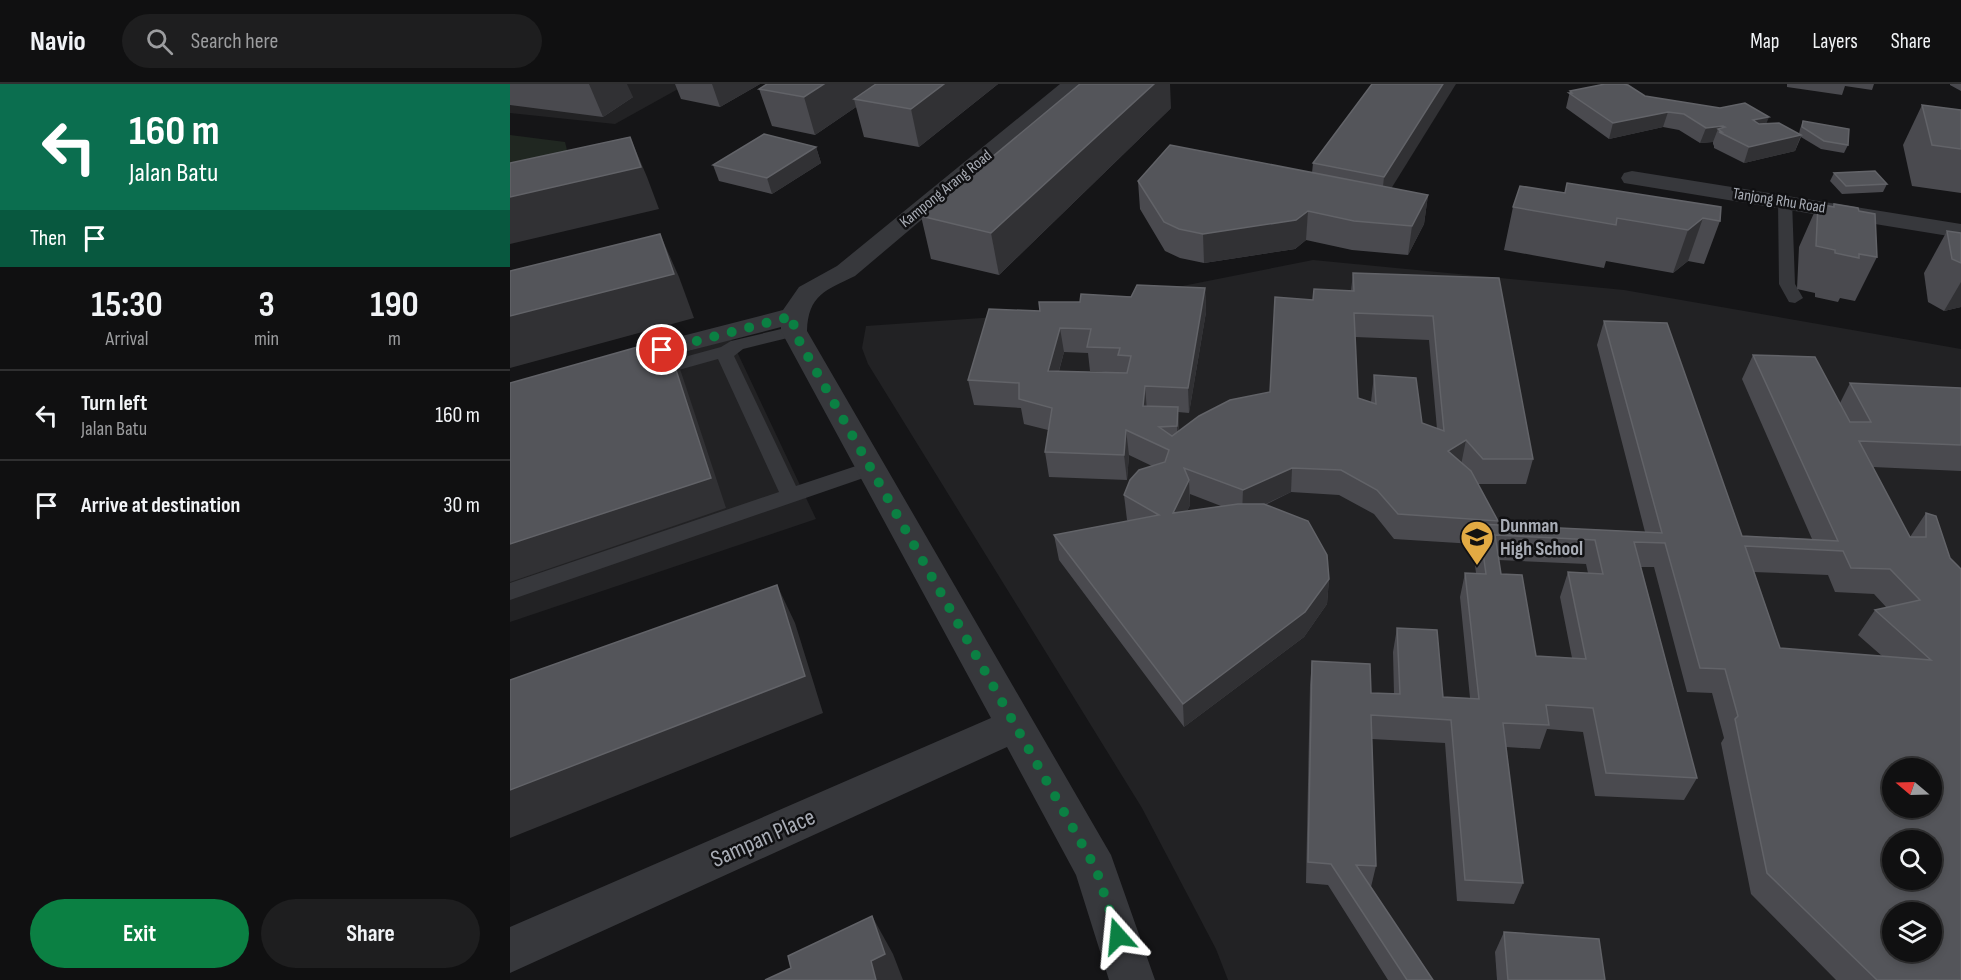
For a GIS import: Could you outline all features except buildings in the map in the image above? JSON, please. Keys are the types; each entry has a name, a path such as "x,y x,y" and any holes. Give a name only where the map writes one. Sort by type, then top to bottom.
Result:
{"street":[{"name":"Kampong Arang Road","path":"793,324 799,302 814,286 824,268 1046,84"},
{"name":"Kampong Arang Road","path":"814,286 846,271 1072,84"},
{"name":"Tanjong Rhu Road","path":"1632,178 1961,231"},
{"path":"607,364 793,324 1096,869 1132,980"},
{"name":"Sampan Place","path":"510,950 1016,724"}],"lane":[{"path":"1785,201 1787,284 1795,298"},
{"path":"636,376 727,351 793,324"},
{"path":"727,351 725,356 791,497"},
{"path":"510,592 871,468"}],"shaded area":[{"path":"510,84 687,84 615,124 510,113"},
{"path":"510,135 565,142 569,158 510,182"},
{"name":"Dunman High School","path":"1313,260 1624,290 1961,349 1961,980 1228,980 1216,949 1142,808 868,364 862,348 866,326 1041,314"},
{"path":"731,339 816,519 510,622 510,401"}],"place":[{"name":"Dunman High School","path":"1477,566"}],"route":[{"path":"662,350 793,316 794,331 797,337 1096,869 1118,936"}]}
